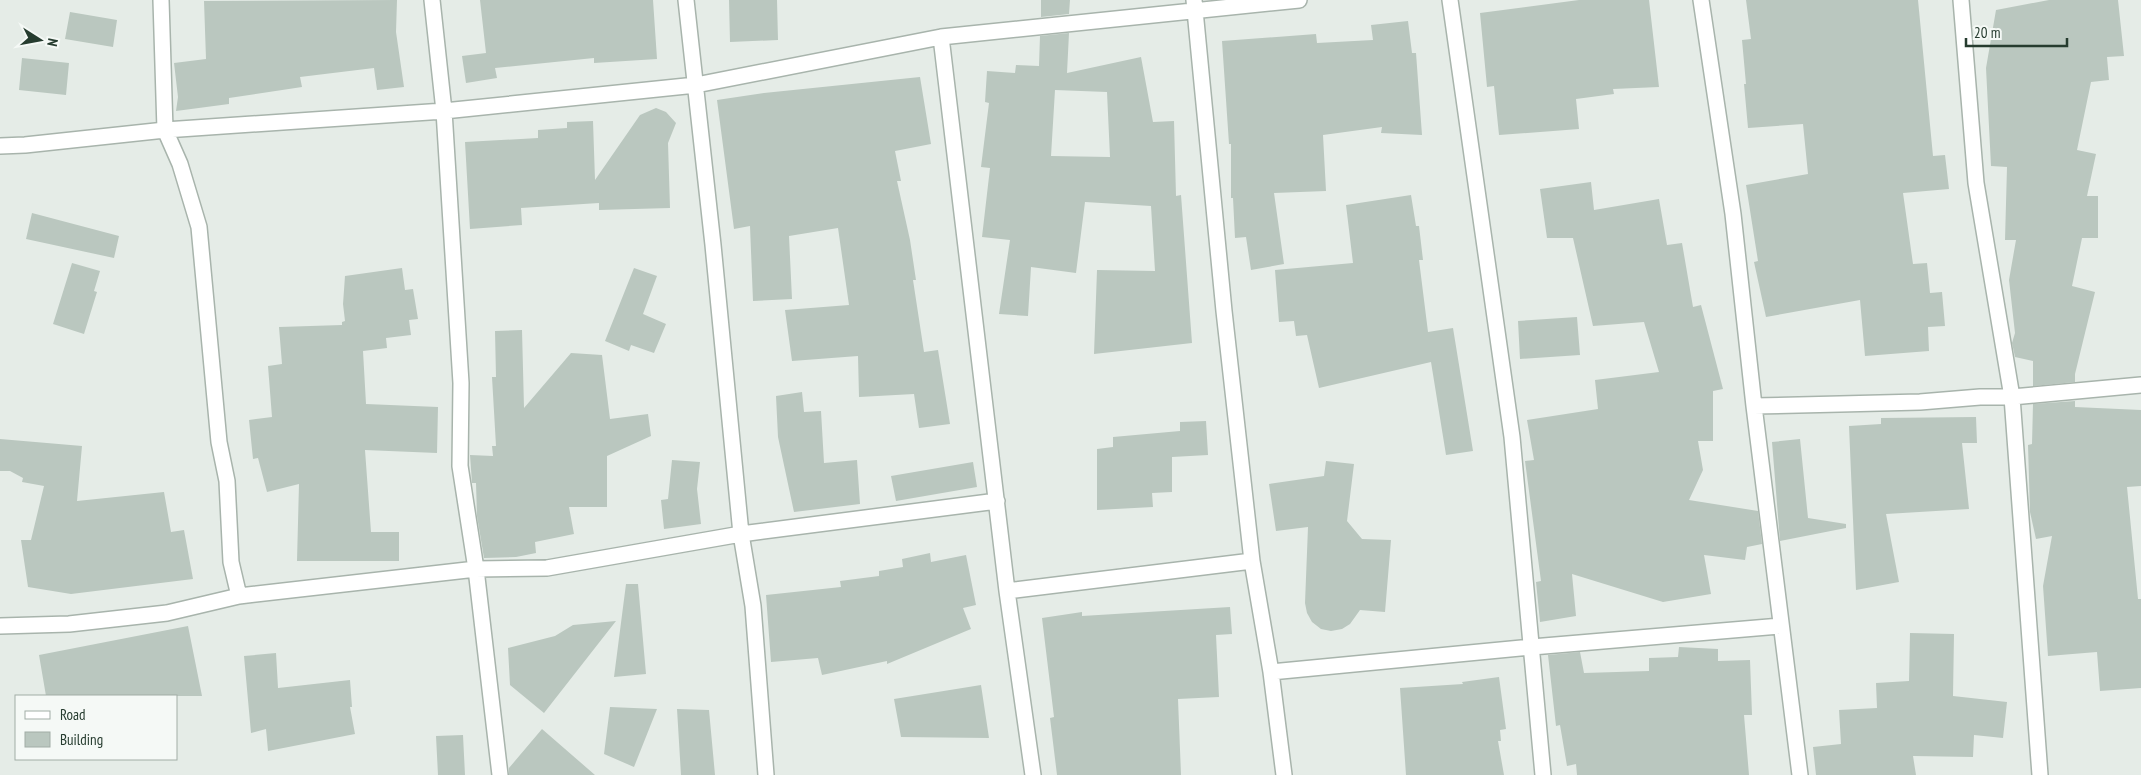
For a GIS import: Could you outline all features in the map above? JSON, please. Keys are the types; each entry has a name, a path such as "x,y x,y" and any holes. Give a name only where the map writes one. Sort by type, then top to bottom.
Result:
{"street":[{"path":"161,0 165,130 180,164 199,227 219,442 227,480 231,562 239,596"},
{"path":"432,0 444,111 461,383 460,466 476,569 500,775"},
{"path":"686,0 741,534 753,606 766,775"},
{"path":"0,146 25,146 165,130 444,111 696,86 940,38 1195,6 1299,0"},
{"path":"1450,0 1512,438 1543,775"},
{"path":"1701,0 1734,214 1754,406 1800,775"},
{"path":"1961,0 1976,184 2012,397 2040,775"},
{"path":"1195,6 1224,311 1252,561 1272,672 1284,775"},
{"path":"940,38 1007,591 1032,775"},
{"path":"1754,406 1920,402 1980,397 2012,397 2141,385"},
{"path":"0,626 69,624 167,613 239,596 476,569 547,568 741,534 997,501"},
{"path":"1007,591 1252,561"},
{"path":"1272,672 1781,626"}],"building":[{"path":"397,0 396,32 404,87 377,90 374,68 300,77 302,87 229,98 229,104 176,111 178,97 174,63 206,59 204,1"},
{"path":"480,0 653,0 657,59 594,63 594,58 495,68 497,78 466,83 462,56 486,53"},
{"path":"729,0 777,0 778,40 730,42"},
{"path":"1041,0 1070,0 1069,14 1041,17"},
{"path":"1579,0 1649,0 1659,87 1613,89 1614,94 1576,99 1579,129 1499,135 1494,86 1487,87 1480,13"},
{"path":"1746,0 1918,0 1933,156 1945,155 1949,189 1903,193 1913,264 1927,263 1930,293 1942,292 1945,326 1928,327 1929,351 1865,356 1860,300 1766,317 1754,262 1758,261 1746,185 1808,174 1803,124 1748,128 1742,40 1751,39"},
{"path":"2049,0 2118,0 2124,56 2107,57 2109,80 2091,82 2077,150 2096,154 2087,196 2098,196 2098,238 2082,238 2072,286 2095,292 2075,374 2075,382 2033,386 2033,361 2015,357 2012,343 2015,333 2009,280 2016,240 2005,240 2007,167 1991,166 1986,68 1996,10"},
{"path":"70,12 117,20 113,47 65,39"},
{"path":"1408,21 1412,53 1416,53 1422,135 1381,133 1382,127 1323,135 1326,191 1274,193 1284,264 1251,270 1246,237 1235,238 1233,198 1231,198 1231,144 1229,144 1222,41 1316,34 1317,43 1373,40 1371,25"},
{"path":"1069,33 1067,73 1141,57 1153,122 1174,121 1176,196 1181,195 1192,343 1094,354 1097,270 1155,271 1151,206 1085,202 1076,273 1031,267 1028,316 999,314 1010,240 982,237 990,168 981,167 989,103 985,102 987,71 1015,73 1016,65 1039,66 1040,36","holes":["1055,90 1107,92 1110,157 1051,156"]},
{"path":"22,58 69,63 66,95 19,90"},
{"path":"920,77 931,144 895,151 901,181 897,181 910,240 916,280 913,280 924,352 938,350 950,424 919,428 914,394 859,397 858,356 792,361 785,310 849,305 838,228 789,236 792,299 753,301 750,226 734,229 717,100 764,93"},
{"path":"656,108 666,112 676,123 668,143 670,208 599,210 599,203 521,208 522,225 470,229 465,142 538,138 538,130 567,128 567,122 593,121 595,180 640,115"},
{"path":"1591,182 1594,210 1659,199 1667,245 1682,243 1693,307 1701,305 1723,389 1713,391 1713,441 1698,441 1703,470 1689,500 1758,511 1762,544 1747,547 1745,560 1704,555 1711,594 1663,602 1572,574 1576,616 1540,622 1536,582 1541,581 1525,461 1534,460 1527,420 1598,409 1595,380 1659,372 1644,322 1593,326 1573,238 1547,238 1540,189"},
{"path":"1411,195 1416,226 1419,226 1423,260 1419,260 1428,332 1453,328 1473,451 1446,455 1431,362 1319,388 1307,335 1296,336 1294,321 1279,322 1275,270 1353,263 1346,205"},
{"path":"32,213 119,236 114,258 26,239"},
{"path":"72,263 100,271 94,291 97,292 84,334 53,324"},
{"path":"402,268 405,290 413,289 418,319 409,320 411,335 386,338 387,348 363,351 366,404 438,407 437,453 365,450 371,532 399,532 399,561 297,561 299,484 267,492 258,458 253,459 249,420 272,417 268,366 282,364 279,327 342,325 342,322 345,321 343,304 345,276"},
{"path":"634,268 657,276 643,314 666,324 654,353 631,345 629,351 605,341"},
{"path":"1577,317 1580,355 1520,359 1518,321"},
{"path":"522,330 524,408 571,353 602,355 610,419 648,414 651,436 607,456 607,507 569,507 574,534 535,542 536,553 516,557 484,558 477,516 476,483 472,483 470,455 493,456 492,446 496,446 492,377 496,377 495,331"},
{"path":"802,392 804,412 821,411 824,463 857,460 860,504 794,512 778,437 776,396"},
{"path":"2075,401 2075,407 2141,410 2141,486 2127,487 2138,599 2141,599 2141,688 2100,691 2097,652 2048,656 2043,586 2052,536 2036,539 2030,512 2028,445 2032,444 2033,404"},
{"path":"1976,417 1977,443 1962,443 1969,509 1886,514 1899,582 1856,590 1849,426 1881,424 1881,418"},
{"path":"1206,421 1208,455 1172,457 1172,492 1152,493 1153,507 1097,510 1097,449 1113,447 1113,437 1180,431 1180,422"},
{"path":"0,439 82,446 77,501 164,492 171,532 184,530 193,579 71,594 28,587 21,540 31,540 44,486 22,482 23,478 10,471 0,471"},
{"path":"1800,439 1808,518 1846,524 1846,528 1780,541 1772,442"},
{"path":"672,460 700,462 697,489 701,524 664,529 661,500 668,499"},
{"path":"1326,461 1354,464 1347,521 1362,539 1391,540 1385,612 1360,610 1350,624 1342,629 1331,631 1321,629 1312,622 1307,613 1305,603 1308,527 1276,531 1269,484 1324,476"},
{"path":"973,462 977,487 896,501 891,476"},
{"path":"930,553 931,562 966,555 976,605 963,608 971,629 887,664 887,661 822,675 818,658 771,662 766,595 841,587 840,581 879,576 879,571 903,567 902,559"},
{"path":"626,584 638,584 646,674 614,677"},
{"path":"1230,607 1232,634 1216,635 1219,697 1178,699 1181,775 1057,775 1050,718 1054,717 1042,618 1082,612 1082,616"},
{"path":"616,621 544,713 510,685 508,648 555,636 573,625"},
{"path":"188,626 202,696 46,695 39,655"},
{"path":"1910,633 1954,634 1953,696 2007,702 2003,738 1974,735 1973,757 1913,756 1916,775 1816,775 1813,747 1841,744 1839,710 1877,708 1876,683 1909,681"},
{"path":"1679,647 1718,649 1718,661 1750,660 1752,715 1744,715 1749,775 1577,775 1576,764 1567,766 1560,725 1556,726 1548,655 1580,652 1584,673 1649,671 1649,658 1678,657"},
{"path":"276,653 278,688 350,680 352,707 350,707 355,734 268,751 266,729 251,733 244,656"},
{"path":"1499,677 1506,729 1500,730 1501,741 1498,741 1504,775 1406,775 1400,688 1463,684 1462,682"},
{"path":"981,685 989,738 901,737 894,699"},
{"path":"610,707 657,709 634,767 604,754"},
{"path":"677,709 709,710 715,775 681,775"},
{"path":"542,729 595,775 509,775 509,768"},
{"path":"463,735 465,775 438,775 436,736"}]}
